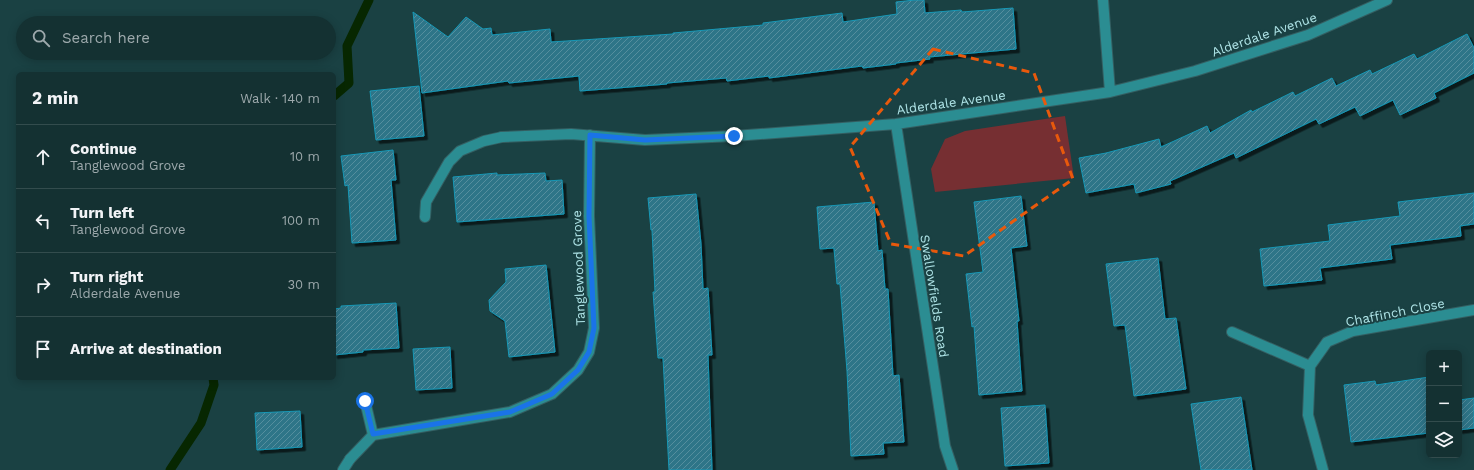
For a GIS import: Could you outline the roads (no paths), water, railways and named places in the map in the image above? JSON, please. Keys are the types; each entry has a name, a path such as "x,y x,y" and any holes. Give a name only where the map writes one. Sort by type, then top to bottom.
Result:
{"street":[{"path":"1103,0 1110,92"},
{"name":"Alderdale Avenue","path":"424,217 426,202 449,162 460,151 484,141 502,137 571,134 645,140 734,136 896,124 1110,92 1196,71 1308,34 1387,0"},
{"name":"Swallowfields Road","path":"896,124 945,446 953,470"},
{"name":"Tanglewood Grove","path":"373,434 510,412 552,394 578,370 589,352 594,328 589,216 590,135"},
{"name":"Chaffinch Close","path":"1310,366 1327,342 1353,331 1474,310"},
{"path":"1232,332 1310,366 1308,415 1323,470"},
{"path":"344,470 350,459 373,434 365,401"}],"waterway":[{"path":"336,94 349,83 347,46 369,0"},
{"path":"170,470 201,423 214,385 213,380"}]}
